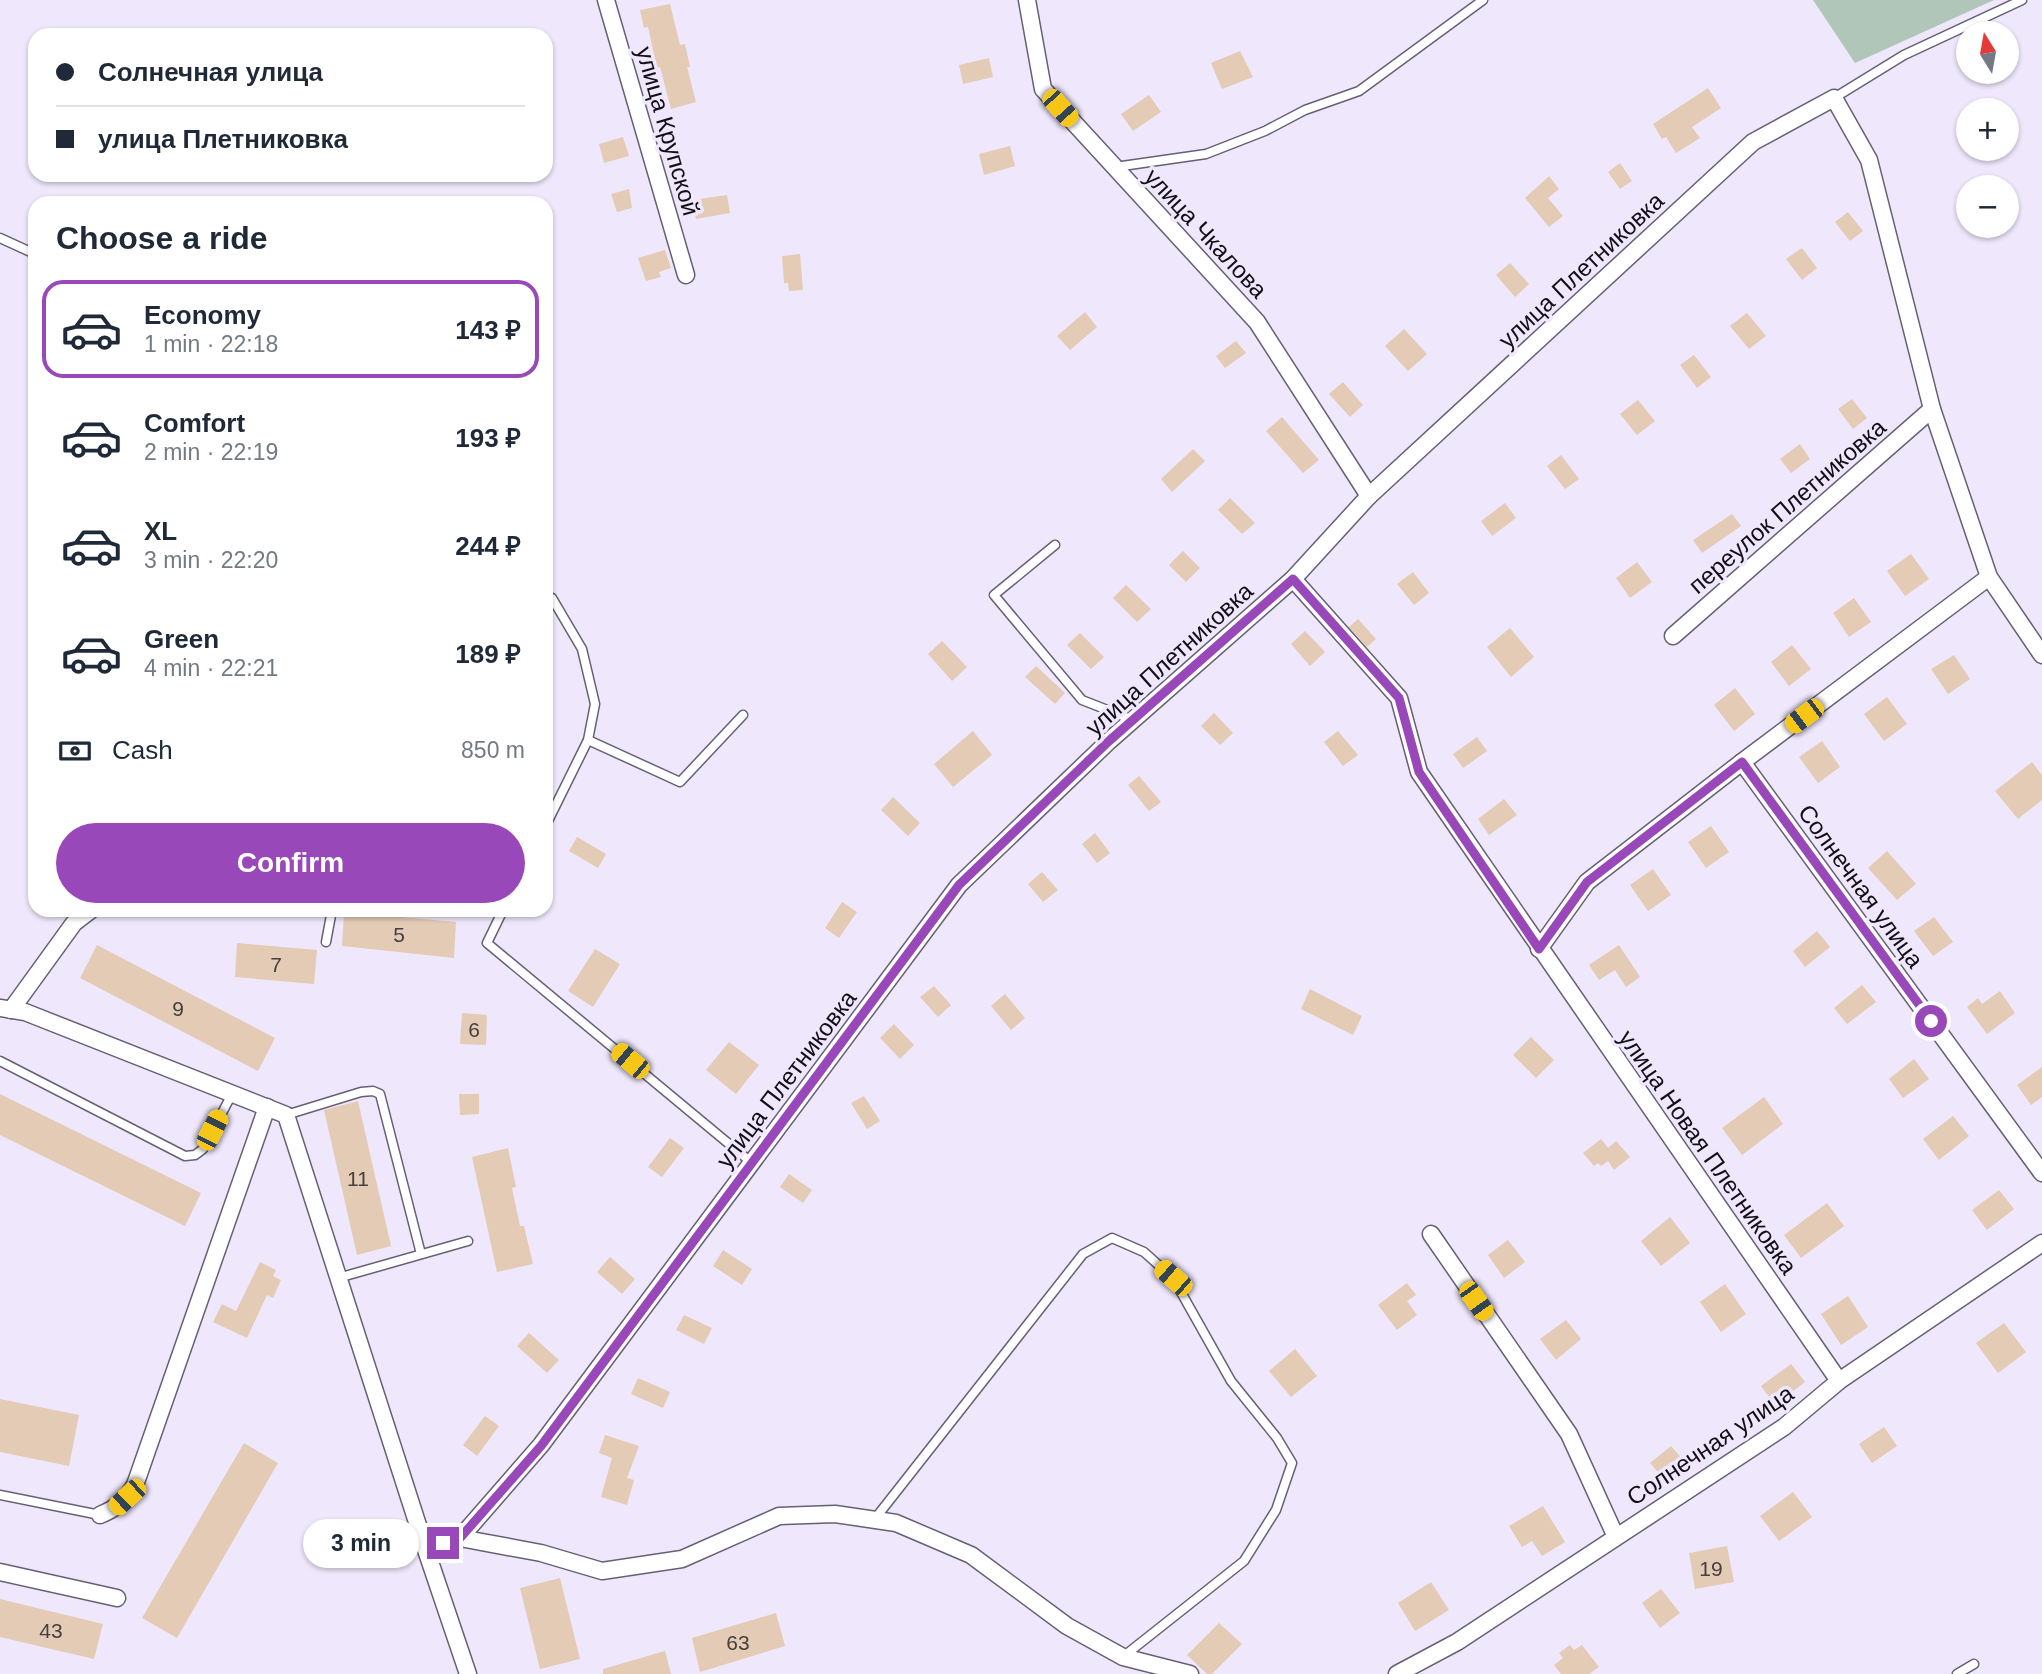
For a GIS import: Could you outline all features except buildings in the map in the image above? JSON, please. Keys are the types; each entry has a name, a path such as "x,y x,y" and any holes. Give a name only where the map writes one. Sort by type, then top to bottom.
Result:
{"street":[{"name":"улица Крупской","path":"606,0 686,275"},
{"name":"улица Чкалова","path":"1027,0 1042,89 1257,322 1369,496"},
{"path":"1834,98 1869,160 1932,409 1989,577 2042,655"},
{"name":"улица Плетниковка","path":"460,1538 541,1446 959,885 1133,720 1293,579 1369,496 1753,142 1834,98"},
{"name":"переулок Плетниковка","path":"1673,636 1932,409"},
{"path":"1539,949 1587,882 1989,577"},
{"name":"улица Новая Плетниковка","path":"1293,579 1399,698 1419,772 1839,1381"},
{"name":"Солнечная улица","path":"1742,762 2042,1173"},
{"path":"82,917 74,923 6,1009 25,1012 286,1115 468,1674"},
{"path":"100,1516 115,1509 135,1485 267,1107"},
{"path":"1430,1234 1569,1434 1616,1537"},
{"name":"Солнечная улица","path":"1397,1674 1457,1642 1784,1427 1839,1381 2042,1243"},
{"path":"425,1548 460,1538 541,1553 602,1571 682,1559 779,1516 835,1514 896,1523 971,1555 1067,1626 1123,1657 1190,1674"},
{"path":"0,1572 117,1598"}],"lane":[{"path":"1115,167 1206,154 1265,131 1305,110 1359,91 1483,0"},
{"path":"1834,98 1904,55 2022,0"},
{"path":"0,238 28,251"},
{"path":"1055,545 995,595 1082,700 1133,720"},
{"path":"553,600 582,649 595,704 588,740 553,811"},
{"path":"588,740 680,782 743,715"},
{"path":"326,942 331,917"},
{"path":"500,917 487,943 752,1163"},
{"path":"0,1061 186,1156 195,1155 203,1149 232,1094"},
{"path":"286,1115 361,1092 373,1091 380,1094 421,1254"},
{"path":"874,1520 1083,1254 1112,1238 1144,1252 1173,1278 1231,1381 1277,1438 1292,1463 1276,1510 1244,1560 1123,1657"},
{"path":"338,1278 468,1241"},
{"path":"0,1495 100,1516"},
{"path":"1957,1674 1974,1664"}],"green space":[{"path":"1813,0 1994,0 1855,63"}],"route":[{"path":"443,1543 460,1538 541,1446 959,885 1109,741 1293,579 1399,698 1419,772 1539,949 1587,882 1742,762 1931,1021"}]}
